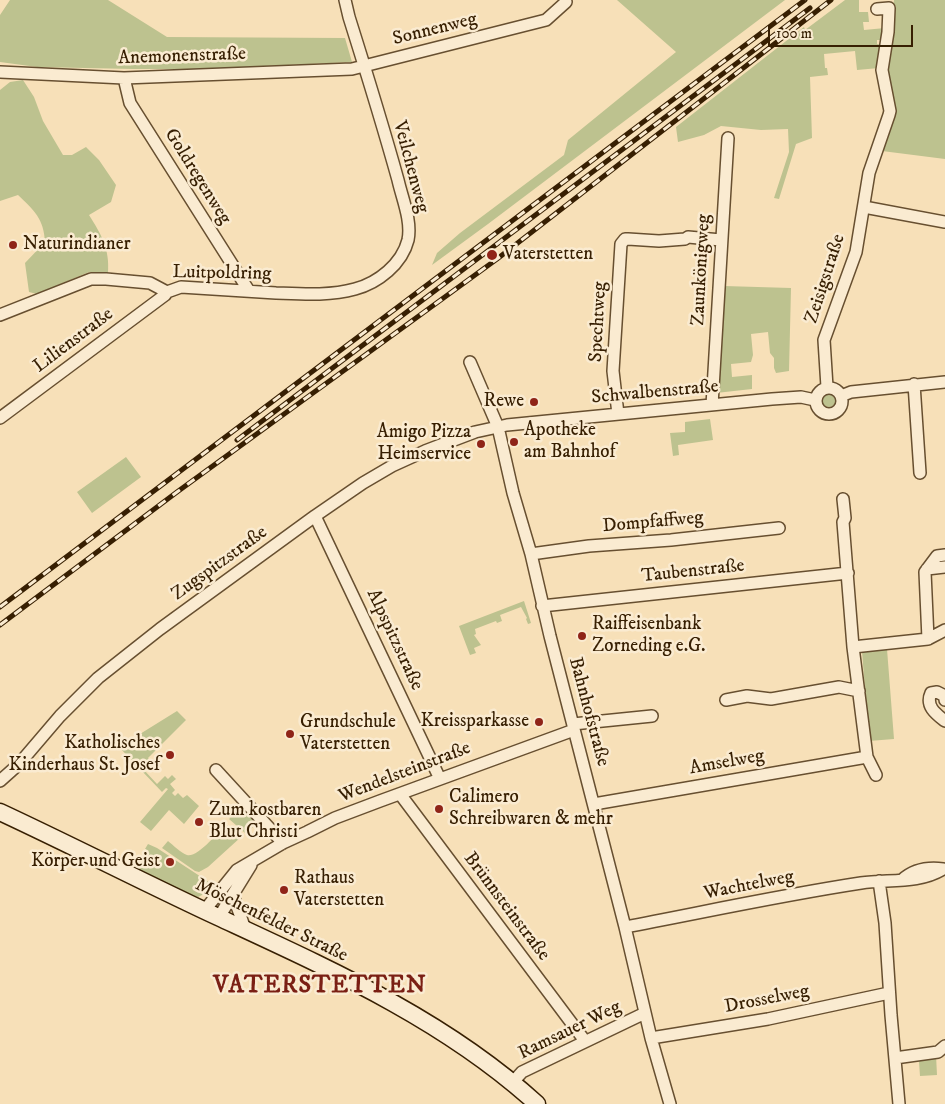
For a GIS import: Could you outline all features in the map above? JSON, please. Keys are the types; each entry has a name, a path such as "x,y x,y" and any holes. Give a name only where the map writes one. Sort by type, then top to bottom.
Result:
{"street":[{"path":"346,0 364,67"},
{"name":"Sonnenweg","path":"364,67 546,20 566,2"},
{"name":"Zeisigstraße","path":"827,388 824,340 856,252 869,173 890,111 882,70 888,32 889,8 877,9"},
{"name":"Anemonenstraße","path":"0,72 124,78 364,67"},
{"name":"Veilchenweg","path":"364,67 391,155 408,224 406,244 401,256 388,272"},
{"name":"Goldregenweg","path":"124,78 130,103 249,291"},
{"name":"Zaunkönigweg","path":"712,405 728,138"},
{"path":"864,207 945,222"},
{"name":"Spechtweg","path":"618,414 613,371 621,244 625,239 659,241 685,240 688,237 721,240"},
{"name":"Luitpoldring","path":"0,315 91,279 150,283 167,292 181,287 300,294 338,292 363,287 388,272"},
{"name":"Lilienstraße","path":"0,418 166,295 167,292"},
{"name":"Bahnhofstraße","path":"470,362 498,427 513,493 625,927 651,1038 670,1104"},
{"path":"841,396 851,392 945,382"},
{"path":"914,384 920,472"},
{"path":"827,388 834,388 841,396 841,406 838,410 830,414 821,412 818,409 816,400 819,392 827,388"},
{"name":"Schwalbenstraße","path":"498,427 529,422 796,397 816,400"},
{"name":"Zugspitzstraße","path":"0,781 98,678 152,635 315,516 363,483 392,466 475,432 498,427"},
{"path":"843,499 845,518 843,522 859,691 867,757 876,775"},
{"name":"Alpspitzstraße","path":"315,516 440,779"},
{"name":"Dompfaffweg","path":"530,554 589,546 672,540 779,528"},
{"path":"928,639 925,572 937,556 945,555"},
{"path":"927,569 945,567"},
{"name":"Taubenstraße","path":"542,606 848,573"},
{"path":"854,647 928,639 945,630"},
{"path":"726,700 747,696 771,699 839,687 859,691"},
{"path":"945,700 945,696 937,692 931,693 931,709 945,721"},
{"name":"Wendelsteinstraße","path":"211,914 237,870 283,843 335,818 574,727 652,716"},
{"name":"Amselweg","path":"594,804 867,757"},
{"path":"216,770 283,843"},
{"name":"Brünnsteinstraße","path":"400,794 585,1041"},
{"name":"Möschenfelder Straße","path":"0,812 399,1006 486,1061 537,1104"},
{"name":"Wendelsteinstraße","path":"211,914 233,895 253,861"},
{"name":"Wachtelweg","path":"625,927 879,881 912,880 927,876 944,868"},
{"path":"879,881 885,923 889,993 900,1104"},
{"path":"233,895 244,929"},
{"name":"Drosselweg","path":"651,1038 768,1019 889,993"},
{"name":"Ramsauer Weg","path":"513,1082 522,1072 645,1013"},
{"path":"895,1058 938,1052 945,1046"}],"green space":[{"path":"10,0 108,0 167,37 345,38 352,62 202,69 133,69 37,67 0,62 0,15"},
{"path":"617,0 785,0 432,265 437,253 460,233 564,155 568,140 676,52"},
{"path":"845,0 859,0 859,12 868,12 869,22 863,22 864,30 885,28 883,40 877,40 877,44 882,45 879,68 857,70 855,51 824,54 825,68 827,68 828,75 810,77 812,138 796,144 779,199 774,198 789,152 788,129 761,130 721,126 704,135 678,142 676,127 804,27 805,30"},
{"path":"894,0 945,0 945,159 882,151 894,112 885,71"},
{"path":"23,80 34,97 43,121 63,155 72,155 86,147 99,160 116,185 111,202 89,215 104,242 108,256 108,273 89,272 37,294 29,292 25,263 45,242 43,227 37,215 18,195 0,201 0,90 10,82"},
{"path":"724,286 791,288 789,371 776,373 774,358 770,353 768,332 751,334 753,355 751,362 731,364 732,377 752,375 752,389 716,393"},
{"path":"829,393 834,395 836,400 834,405 829,407 824,405 822,400 824,395"},
{"path":"710,419 713,440 678,445 679,455 673,456 670,433 685,432 685,422"},
{"path":"126,457 141,477 92,513 77,492"},
{"path":"524,601 531,623 528,624 521,607 500,615 502,621 497,623 496,621 475,629 476,634 474,635 481,645 474,648 476,653 470,655 459,626"},
{"path":"887,649 894,739 869,741 862,651"},
{"path":"177,711 186,720 148,758 152,763 144,770 157,784 165,776 168,779 172,775 176,779 170,784 175,790 172,793 175,796 178,793 183,798 187,795 199,806 184,824 169,810 151,831 140,822 168,789 166,788 162,792 119,747"},
{"path":"243,805 260,822 245,833 229,819"},
{"path":"226,824 241,837 208,867 199,872 162,848 168,841 185,854 192,855 213,838"},
{"path":"148,844 215,886 198,897 188,894 134,867 140,857 143,858 148,851 145,849"},
{"path":"936,1055 937,1075 920,1076 919,1062 921,1057"}],"railway":[{"path":"0,607 805,0"},
{"path":"0,625 177,492 497,259 831,0"},
{"path":"237,440 810,8"}],"place":[{"name":"Naturindianer","path":"13,245"},
{"name":"Vaterstetten","path":"492,255"},
{"name":"Rewe","path":"534,402"},
{"name":"Apotheke am Bahnhof","path":"514,442"},
{"name":"Amigo Pizza Heimservice","path":"481,444"},
{"name":"Raiffeisenbank Zorneding e.G.","path":"582,636"},
{"name":"Kreissparkasse","path":"539,722"},
{"name":"Grundschule Vaterstetten","path":"290,734"},
{"name":"Katholisches Kinderhaus St. Josef","path":"170,755"},
{"name":"Calimero Schreibwaren & mehr","path":"439,809"},
{"name":"Zum kostbaren Blut Christi","path":"199,822"},
{"name":"Körper und Geist","path":"170,862"},
{"name":"Rathaus Vaterstetten","path":"284,890"}],"district":[{"name":"VATERSTETTEN","path":"320,987"}]}
